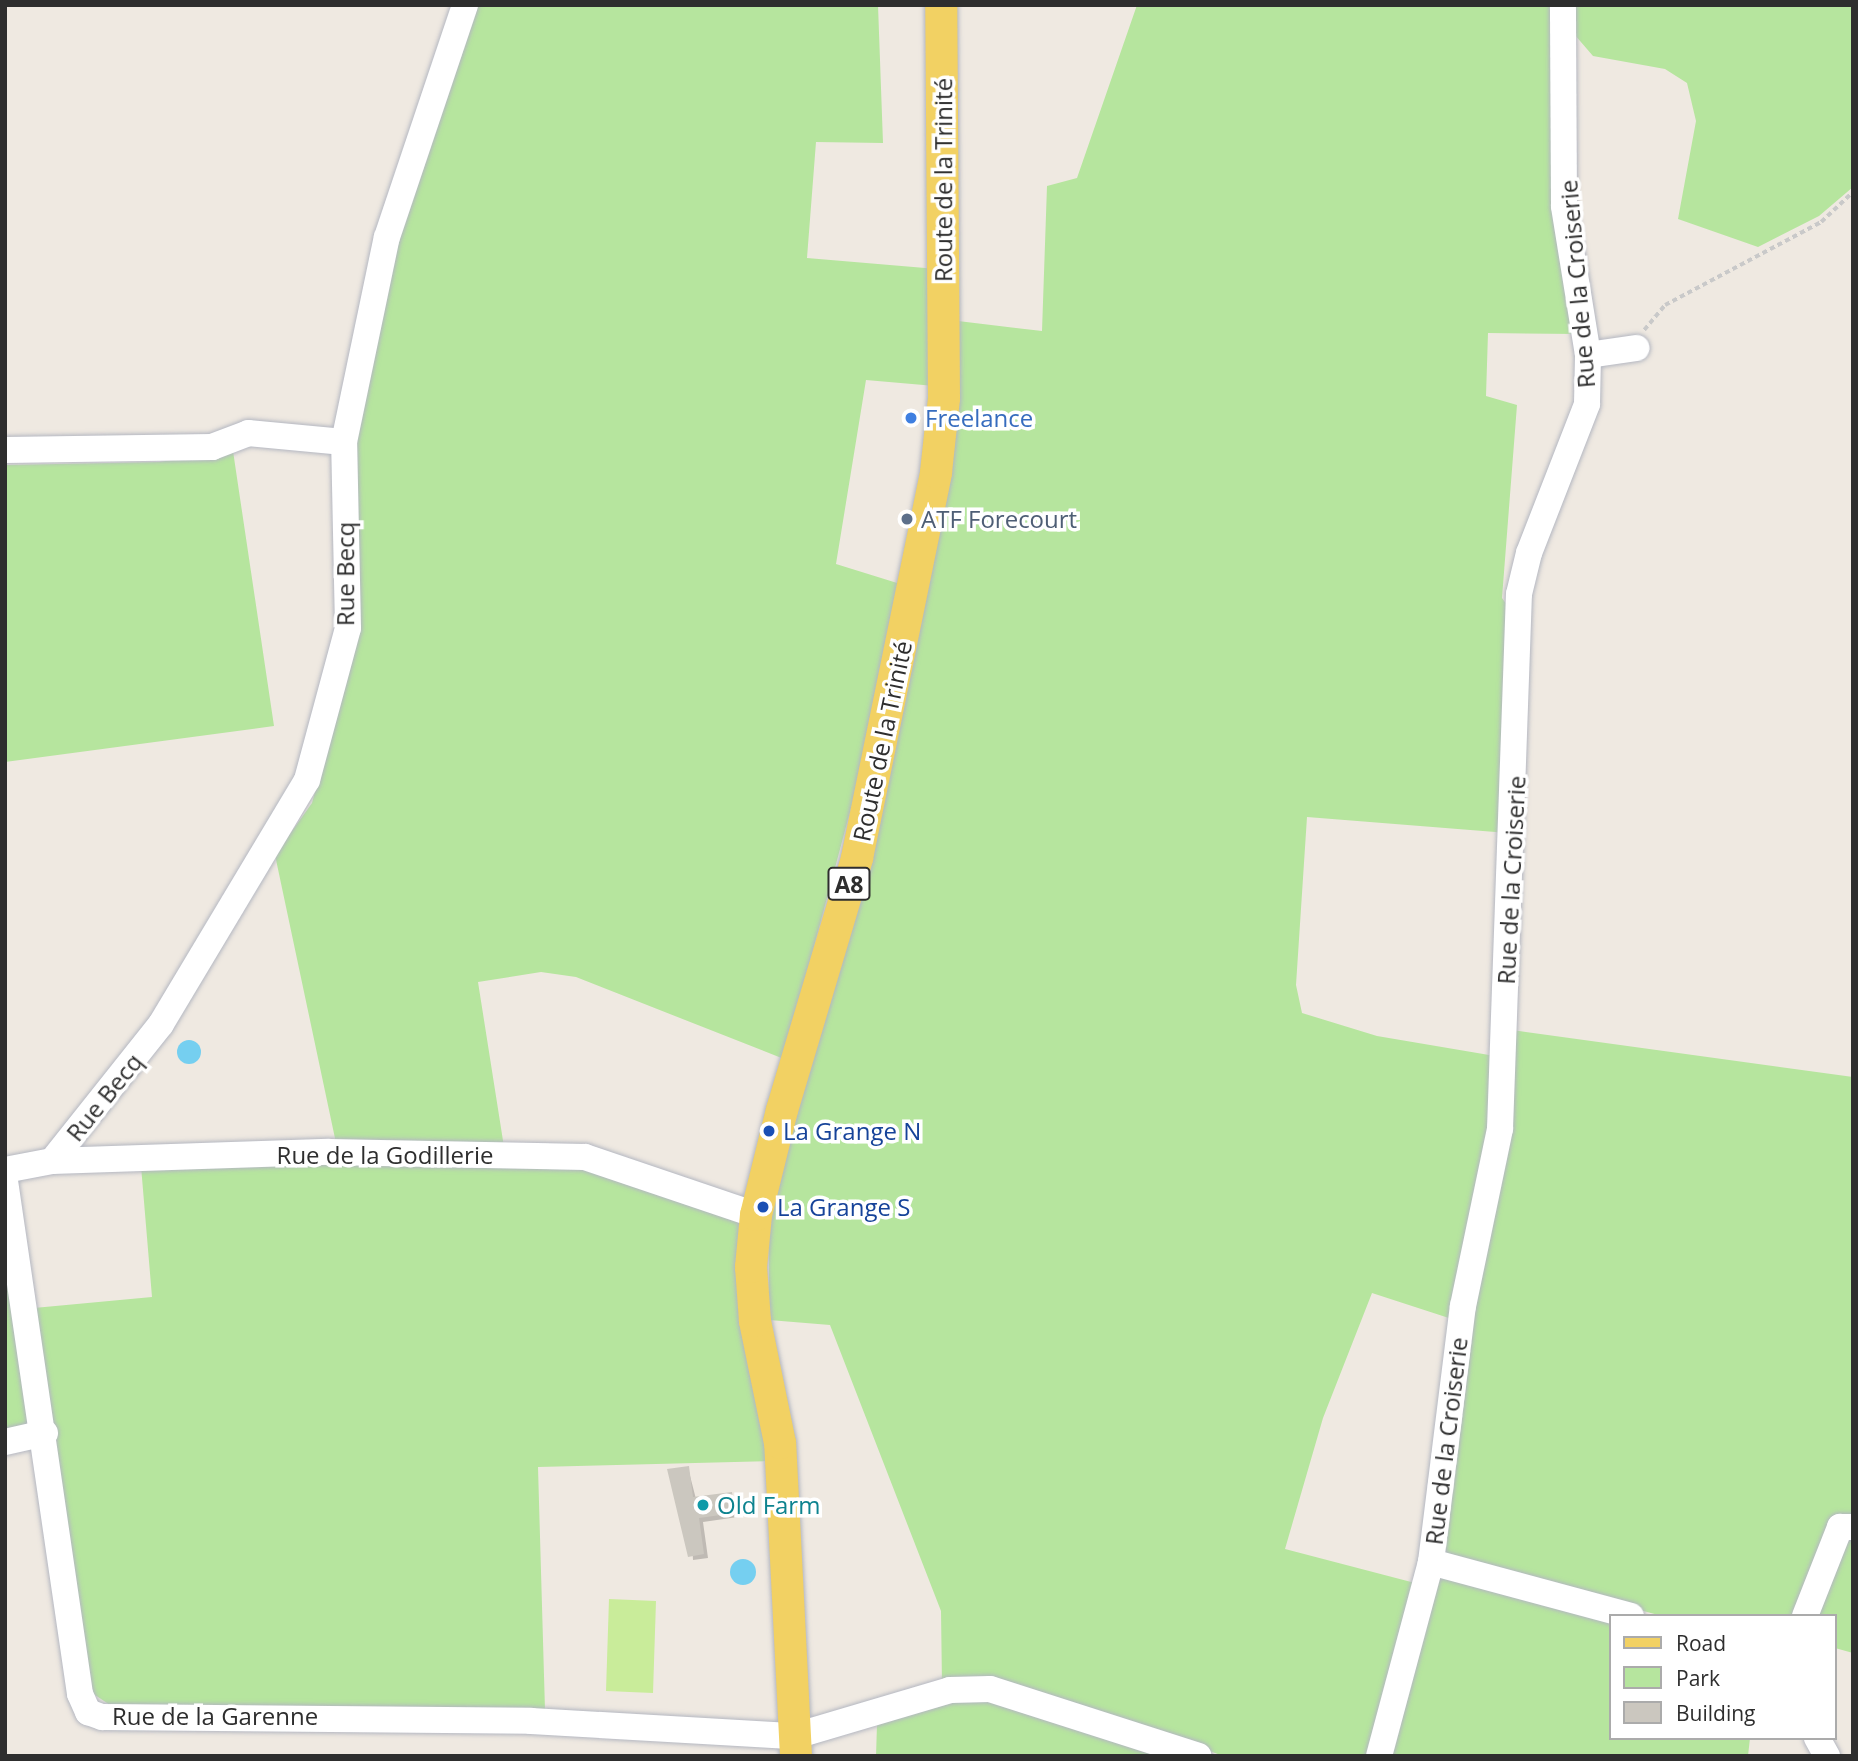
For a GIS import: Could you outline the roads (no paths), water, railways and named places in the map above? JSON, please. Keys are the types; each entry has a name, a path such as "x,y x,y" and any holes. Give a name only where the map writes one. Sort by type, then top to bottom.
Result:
{"main road":[{"name":"Route de la Trinité","path":"796,1746 780,1443 755,1321 756,1215 857,858 936,472 944,398 941,5"}],"street":[{"name":"Rue Becq","path":"52,1161 161,1024 307,780 348,628 344,442 387,237 465,5"},
{"name":"Rue de la Croiserie","path":"1380,1756 1431,1562 1463,1306 1500,1129 1519,594 1528,553 1587,404 1588,355 1564,206 1563,5"},
{"path":"1588,355 1636,348"},
{"path":"5,450 212,447 248,433 344,442"},
{"name":"Rue de la Godillerie","path":"5,1170 52,1161 329,1152 585,1157 756,1215"},
{"name":"Rue de la Garenne","path":"5,1181 45,1433 80,1694 88,1712 102,1717 531,1721 796,1746"},
{"path":"5,1442 45,1433"},
{"path":"1806,1614 1840,1527 1853,1527"},
{"path":"1431,1562 1624,1614"},
{"path":"796,1746 950,1689 990,1689 1199,1756"},
{"path":"1818,1740 1827,1756"}],"water":[{"path":"189,1040 200,1047 201,1052 194,1063 189,1064 178,1057 177,1052 184,1041"},
{"path":"743,1559 753,1562 756,1572 753,1582 743,1585 733,1582 730,1572 733,1562"}],"place":[{"name":"Freelance","path":"911,418"},
{"name":"ATF Forecourt","path":"907,519"},
{"name":"La Grange N","path":"769,1131"},
{"name":"La Grange S","path":"763,1207"},
{"name":"Old Farm","path":"703,1505"}]}
